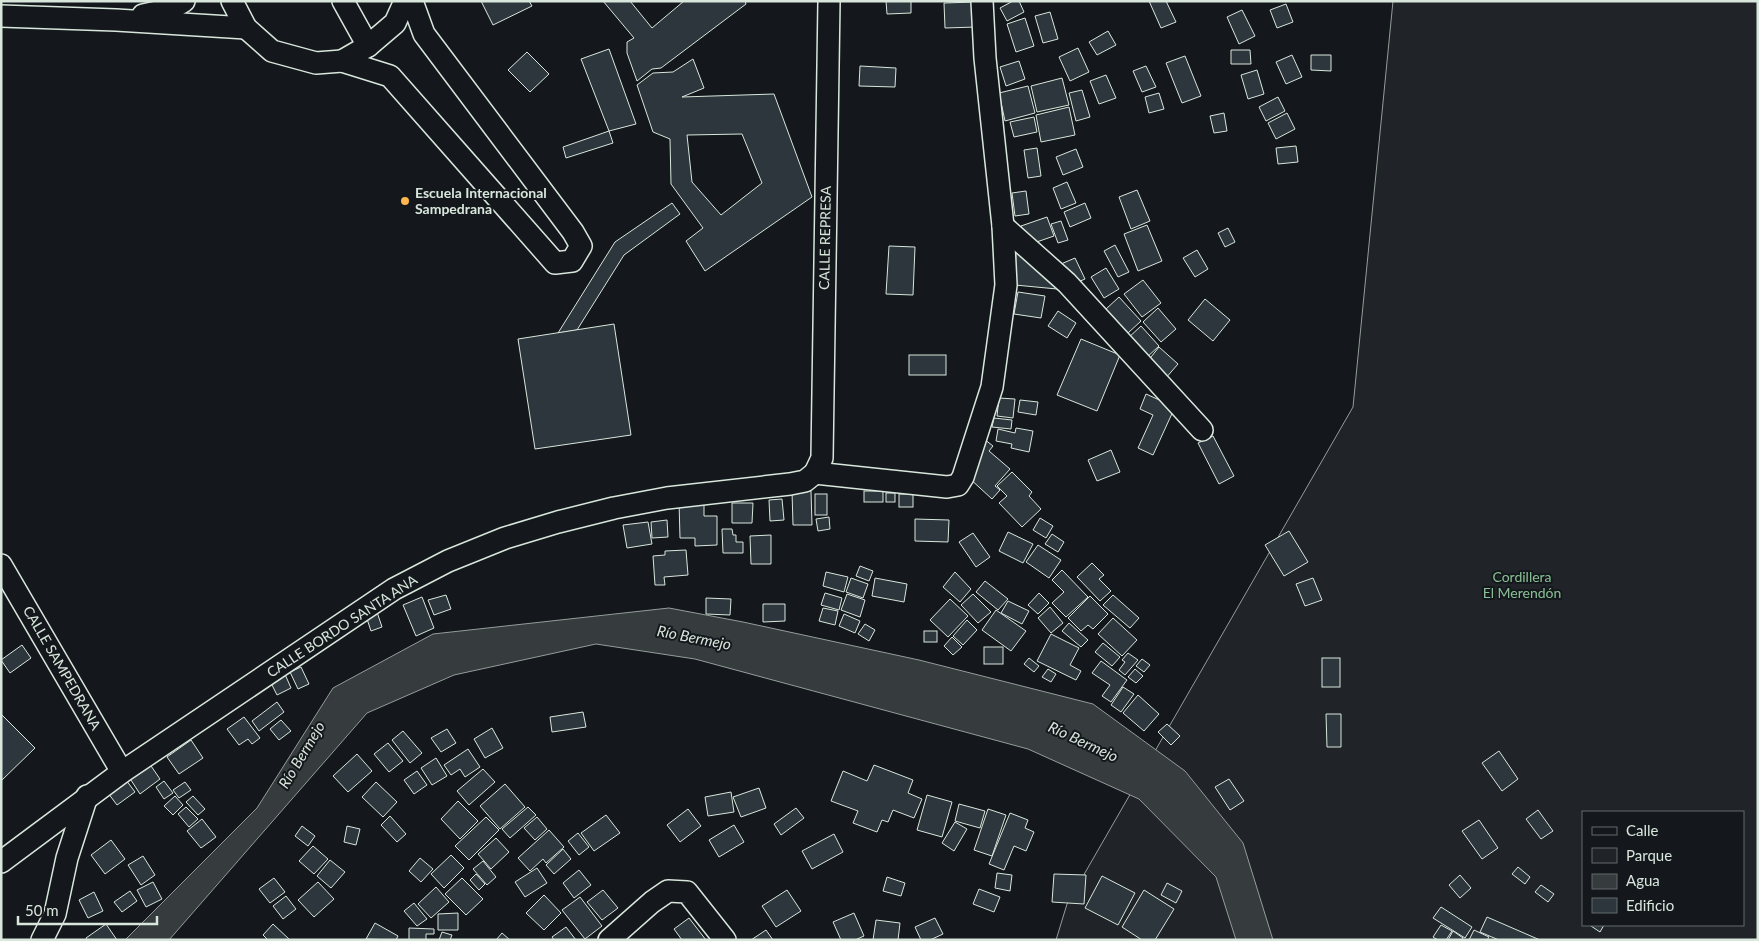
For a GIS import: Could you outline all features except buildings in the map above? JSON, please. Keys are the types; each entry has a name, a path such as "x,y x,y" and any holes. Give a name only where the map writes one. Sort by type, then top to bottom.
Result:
{"street":[{"path":"116,20 171,9 184,1"},
{"path":"232,1 246,28 272,51 316,63 342,61 390,76 555,263 572,261 581,246 573,232 424,34 412,1"},
{"path":"342,1 368,46"},
{"path":"342,61 368,46 395,23 405,1"},
{"name":"CALLE REPRESA","path":"815,474 822,458 829,1"},
{"path":"815,474 947,487 958,485 963,477 992,387 1006,285 1003,226 985,58 982,1"},
{"path":"1,16 116,20 246,28"},
{"path":"1003,226 1067,284 1202,430"},
{"name":"CALLE BORDO SANTA ANA","path":"1,862 87,796 122,772 394,589 448,561 504,538 614,508 666,498 790,484 805,481 815,474"},
{"name":"CALLE SAMPEDRANA","path":"1,565 122,772"},
{"path":"42,940 55,914 67,858 87,796"},
{"path":"609,940 652,902 668,891 686,892 724,940"}],"green space":[{"name":"Cordillera El Merendón","path":"1393,1 1758,1 1758,940 1056,940 1067,904 1353,407"}],"water":[{"name":"Río Bermejo","path":"669,608 919,660 1093,704 1185,771 1243,843 1273,940 1236,940 1216,877 1139,799 1028,749 695,659 596,644 454,675 367,713 169,940 125,940 257,808 333,688 433,634"}],"place":[{"name":"Escuela Internacional Sampedrana","path":"405,201"}]}
